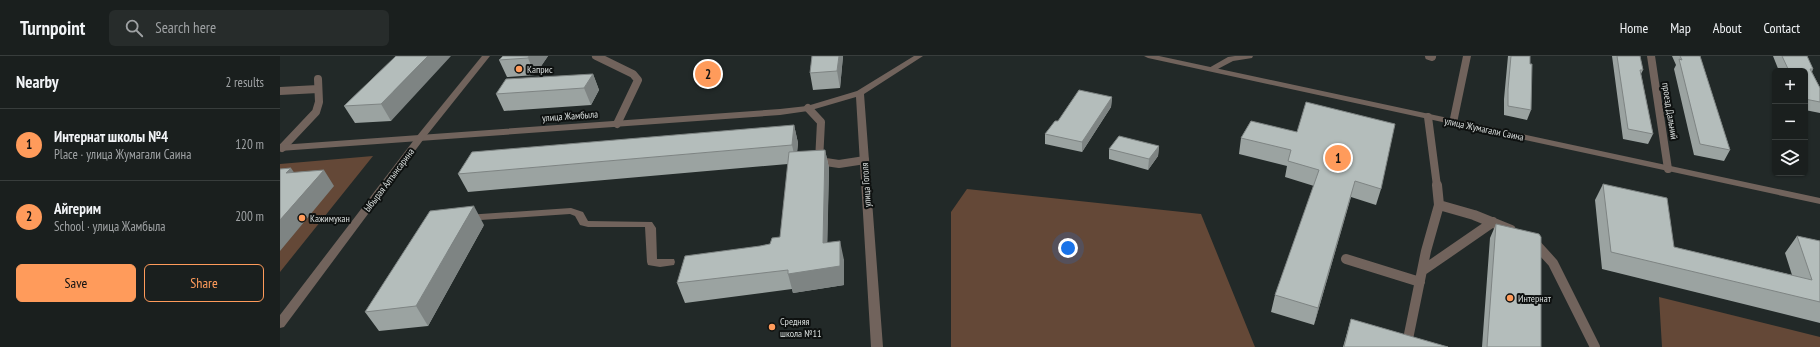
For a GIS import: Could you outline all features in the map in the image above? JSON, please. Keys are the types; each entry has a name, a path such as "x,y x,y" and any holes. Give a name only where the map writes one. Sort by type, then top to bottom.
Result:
{"street":[{"name":"Ыбырая Алтынсарина","path":"280,324 420,138 486,56"},
{"path":"860,93 919,56"},
{"name":"улица Жумагали Саина","path":"1148,56 1820,201"},
{"path":"1211,69 1231,59 1249,56"},
{"path":"1453,123 1467,56"},
{"name":"улица Жамбыла","path":"281,148 616,124 808,108 860,93"},
{"name":"улица Гоголя","path":"860,93 877,347"},
{"path":"455,219 571,210 579,214 584,223 588,224 648,224 651,228 652,262 670,262"}],"lane":[{"path":"596,56 633,74 638,80 616,124"},
{"name":"проезд Дальний","path":"1649,56 1668,168"},
{"path":"281,148 316,112 319,102 318,79"},
{"path":"280,97 283,91 318,89"},
{"path":"808,108 821,122 819,161 839,164 865,160"},
{"path":"1408,339 1438,205 1428,117"},
{"path":"1438,205 1493,222 1531,239 1553,263 1595,347"},
{"path":"1422,271 1493,222"},
{"path":"1346,259 1420,282"}],"shaded area":[{"name":"Кажимукан","path":"373,156 280,272 280,164"},
{"path":"967,189 1201,214 1255,347 951,347 951,212"},
{"path":"1659,297 1820,337 1820,347 1662,347"}],"building":[{"path":"396,56 428,56 381,104 344,106"},
{"path":"503,56 529,56 528,58 499,60"},
{"path":"812,56 839,56 837,71 810,73"},
{"path":"1511,56 1530,56 1530,64 1532,64 1531,110 1508,106"},
{"path":"1617,56 1640,56 1643,70 1640,70 1653,134 1628,129"},
{"path":"1680,56 1700,56 1730,150 1700,144 1679,59 1682,60"},
{"path":"1782,56 1807,56 1813,69 1810,69 1820,88 1820,102 1808,100 1808,68 1788,68"},
{"path":"593,74 584,88 496,94 506,79"},
{"path":"1079,90 1112,97 1082,142 1045,134 1055,121 1058,121"},
{"path":"1306,102 1395,124 1381,189 1355,181 1318,308 1275,295 1319,170 1288,161 1291,150 1241,138 1251,121 1297,132"},
{"path":"794,125 792,145 458,174 472,152"},
{"path":"1119,136 1159,146 1149,159 1109,149"},
{"path":"825,150 823,243 840,241 840,266 788,274 788,270 677,283 685,256 770,244 772,238 780,237 789,152"},
{"path":"291,168 286,173 324,170 280,220 280,169"},
{"path":"1603,184 1667,198 1674,247 1812,280 1797,236 1820,241 1820,302 1611,252"},
{"path":"474,206 416,306 365,312 430,211"},
{"name":"Интернат","path":"1496,224 1539,234 1541,237 1541,347 1487,347"},
{"path":"1351,319 1448,347 1344,347"}],"place":[{"name":"Каприс","path":"519,69"},
{"name":"Айгерим","path":"708,74"},
{"name":"Интернат школы №4","path":"1338,158"},
{"name":"Кажимукан","path":"302,218"},
{"name":"Интернат","path":"1510,298"},
{"name":"Средняя школа №11","path":"772,327"}]}
